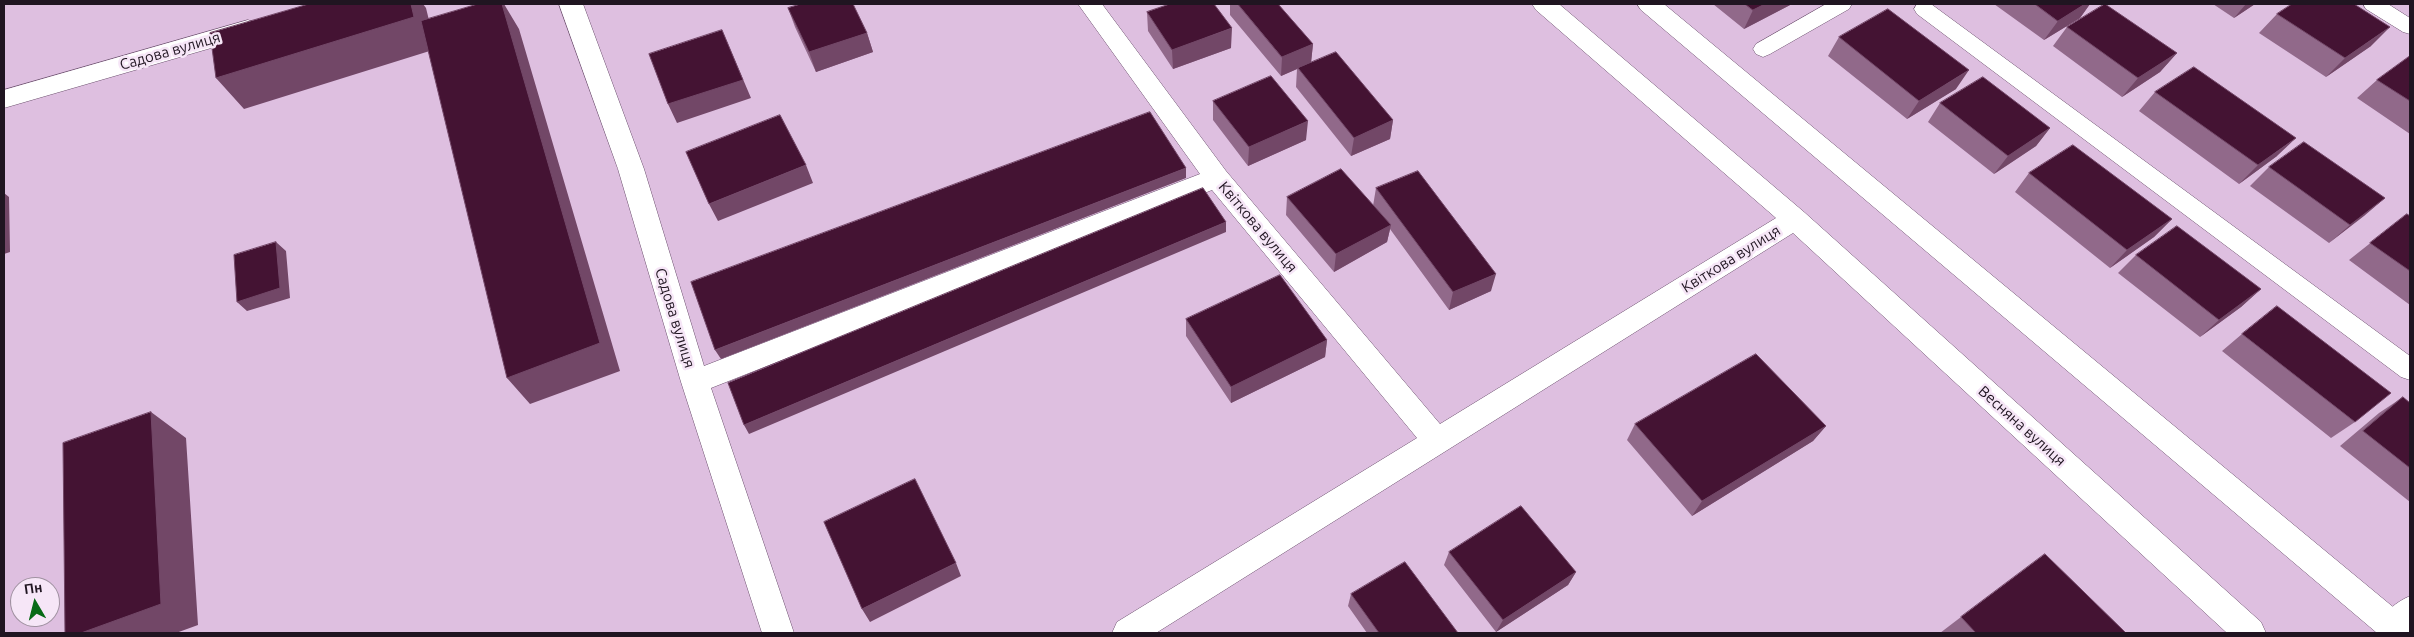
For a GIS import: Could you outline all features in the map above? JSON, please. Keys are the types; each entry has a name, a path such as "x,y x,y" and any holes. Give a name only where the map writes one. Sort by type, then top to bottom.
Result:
{"street":[{"name":"Садова вулиця","path":"571,4 631,169 695,382 778,633"},
{"name":"Квіткова вулиця","path":"1090,4 1217,178 1436,440"},
{"name":"Квіткова вулиця","path":"1128,633 1436,440 1795,219 1544,4"},
{"path":"1649,4 2401,623"},
{"name":"Садова вулиця","path":"4,99 270,23"},
{"path":"695,382 1217,178"},
{"name":"Весняна вулиця","path":"1795,219 2250,633"}],"lane":[{"path":"1763,49 1842,4"},
{"path":"2373,4 2410,27"},
{"path":"1924,9 2410,370"}],"building":[{"path":"309,4 411,4 414,17 216,78 210,33"},
{"path":"478,4 502,4 600,343 507,378 421,21"},
{"path":"801,4 853,4 867,33 809,52 788,8"},
{"path":"1170,4 1214,4 1232,28 1172,50 1147,12"},
{"path":"1238,4 1278,4 1313,44 1282,57"},
{"path":"1745,4 1765,4 1753,10"},
{"path":"2035,4 2085,4 2058,21"},
{"path":"2105,4 2177,53 2138,78 2067,27"},
{"path":"2292,4 2354,4 2390,27 2345,58 2277,14"},
{"path":"1888,9 1969,70 1919,101 1839,37"},
{"path":"722,30 743,80 668,104 649,54"},
{"path":"1336,52 1393,120 1354,138 1298,68"},
{"path":"2410,56 2410,101 2377,80"},
{"path":"2194,67 2296,138 2258,165 2155,92"},
{"path":"1271,76 1308,121 1249,147 1213,101"},
{"path":"1983,77 2050,128 2008,156 1940,103"},
{"path":"1150,112 1186,168 715,350 691,282"},
{"path":"780,115 806,165 709,204 686,152"},
{"path":"2304,142 2385,198 2350,225 2269,167"},
{"path":"2073,145 2172,219 2127,250 2029,173"},
{"path":"1341,169 1391,225 1336,254 1287,197"},
{"path":"1418,171 1496,274 1453,292 1376,188"},
{"path":"1203,188 1226,222 744,425 728,383"},
{"path":"2407,214 2410,216 2410,271 2370,243"},
{"path":"2177,226 2261,289 2219,320 2136,255"},
{"path":"276,242 280,288 237,302 234,255"},
{"path":"1280,275 1327,340 1231,387 1186,319"},
{"path":"2277,306 2391,393 2355,422 2242,334"},
{"path":"1756,354 1826,426 1702,501 1635,424"},
{"path":"2403,397 2410,403 2410,468 2363,431"},
{"path":"151,412 161,604 81,633 65,633 63,443"},
{"path":"915,479 956,563 862,609 824,522"},
{"path":"1521,506 1576,572 1503,620 1449,552"},
{"path":"2045,554 2126,633 1976,633 1961,617"},
{"path":"1405,562 1458,633 1379,633 1351,594"}]}
